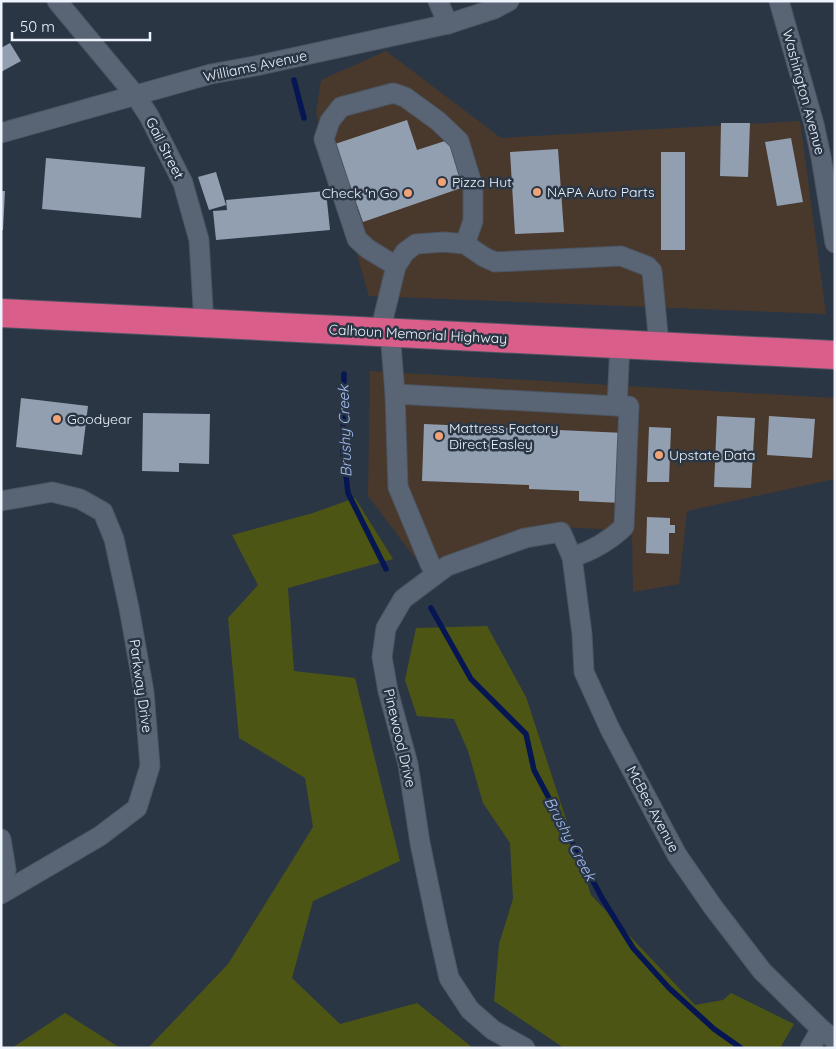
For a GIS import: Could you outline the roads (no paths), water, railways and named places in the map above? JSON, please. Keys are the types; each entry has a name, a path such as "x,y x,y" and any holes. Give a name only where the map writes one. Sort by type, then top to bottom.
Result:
{"highway":[{"name":"Calhoun Memorial Highway","path":"1,313 835,355"}],"street":[{"name":"Gail Street","path":"57,1 136,96 149,116 183,183 199,240 204,324"},
{"path":"438,1 448,24"},
{"name":"Williams Avenue","path":"1,133 211,74 448,24 494,9 509,1"},
{"name":"Washington Avenue","path":"779,1 814,124 828,156 835,244"},
{"path":"396,266 368,249 358,239 324,139 330,121 341,107 393,93 405,97 438,121 459,141 473,187 473,221 465,244"},
{"path":"436,572 430,564 398,487 395,394 385,332 396,266 405,252 416,244 444,242 465,244 495,262 621,256 647,266 652,271 659,345"},
{"path":"617,406 620,343"},
{"path":"395,394 629,406 624,527 611,539 572,557"},
{"name":"Parkway Drive","path":"1,501 52,492 80,499 103,512 114,539 130,608 144,692 150,766 137,808 100,836 1,894"},
{"name":"Pinewood Drive","path":"525,1048 493,1030 470,1010 449,978 436,925 420,843 408,764 388,691 382,657 386,628 403,599 436,572 447,566 525,538 561,532"},
{"name":"McBee Avenue","path":"561,532 572,557 582,634 584,672 619,746 677,855 713,907 762,972 828,1035"},
{"path":"1,839 6,870 1,881"},
{"path":"810,1048 828,1035"}],"waterway":[{"name":"Brushy Creek","path":"294,80 304,118"},
{"name":"Brushy Creek","path":"344,374 343,451 348,493 386,569"},
{"name":"Brushy Creek","path":"431,608 471,679 526,734 534,770 602,898 633,948 669,988 714,1029 741,1048"}],"place":[{"name":"Pizza Hut","path":"442,182"},
{"name":"NAPA Auto Parts","path":"537,192"},
{"name":"Check 'n Go","path":"408,193"},
{"name":"Goodyear","path":"57,419"},
{"name":"Mattress Factory Direct Easley","path":"439,436"},
{"name":"Upstate Data","path":"659,455"}]}
